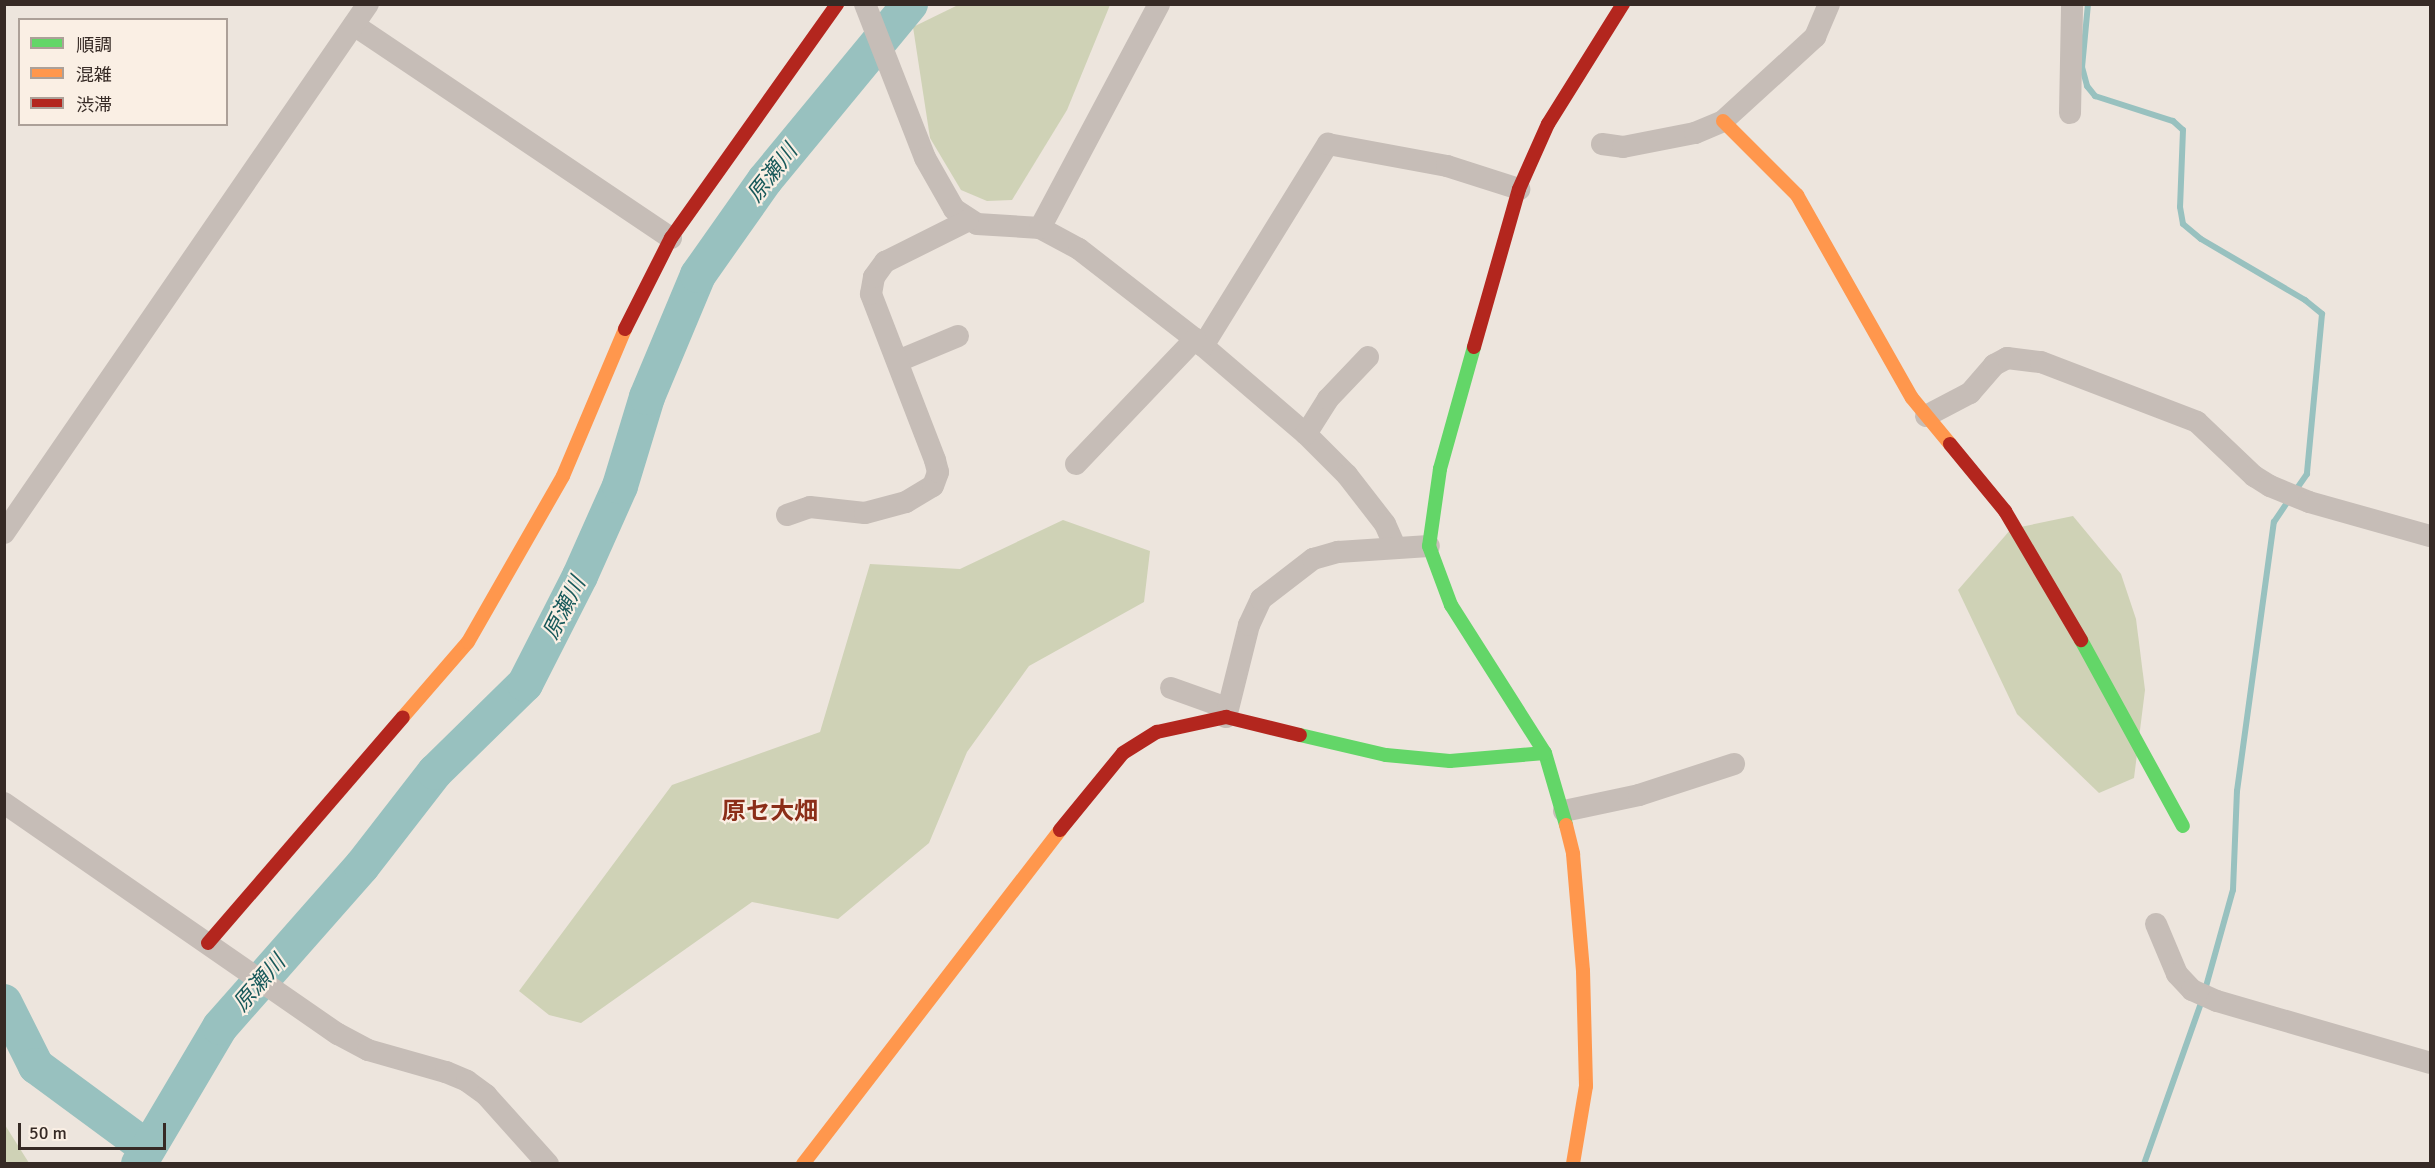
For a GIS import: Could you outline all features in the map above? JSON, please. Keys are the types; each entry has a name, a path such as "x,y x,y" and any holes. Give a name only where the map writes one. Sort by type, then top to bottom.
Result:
{"street":[{"path":"4,533 368,4"},
{"path":"211,945 468,642 563,476 631,314 671,238 837,4"},
{"path":"1040,228 1159,4"},
{"path":"1573,1164 1586,1086 1583,971 1573,854 1563,811 1545,753 1451,605 1429,546 1440,469 1519,189 1548,124 1623,4"},
{"path":"1602,144 1623,147 1695,133 1723,121 1815,37 1829,4"},
{"path":"2070,113 2072,4"},
{"path":"867,10 925,158 943,192 967,221"},
{"path":"354,24 671,238"},
{"path":"1723,121 1797,195 1839,264 1878,342 1926,416 2005,512 2043,571 2128,720 2183,826"},
{"path":"1077,464 1199,342 1329,144 1446,166 1519,189"},
{"path":"787,515 810,507 865,513 906,502 933,486 938,472 871,294 874,277 885,262 903,250 967,221 1040,228 1079,249 1199,342 1306,434 1347,475 1385,524 1395,546"},
{"path":"898,361 958,336"},
{"path":"1306,434 1328,399 1368,357"},
{"path":"1926,416 1970,393 1994,365 2020,357 2197,422 2254,476 2270,486 2309,501 2430,536"},
{"path":"1226,712 1254,609 1261,599 1313,559 1338,552 1395,546 1429,546"},
{"path":"1171,688 1226,712 1386,755 1450,761 1545,753"},
{"path":"803,1164 902,1030 1123,753 1157,732 1226,712"},
{"path":"1563,811 1639,795 1734,764"},
{"path":"4,803 285,997 368,1050 446,1072 467,1081 486,1095 548,1164"},
{"path":"2156,924 2177,974 2200,994 2430,1063"}],"green space":[{"path":"958,5 1110,5 1067,110 1012,200 987,201 961,190 930,138 913,27"},
{"path":"2073,516 2121,574 2136,619 2145,690 2134,778 2099,793 2017,714 1958,590 2011,529"},
{"path":"1063,520 1150,551 1144,602 1029,666 967,752 929,843 838,919 752,902 581,1023 549,1015 519,991 672,785 820,732 870,564 960,569"},
{"path":"5,1125 29,1163 5,1163"}],"waterway":[{"name":"原瀬川","path":"139,1164 220,1027 362,866 435,772 525,684 580,576 620,486 647,397 698,275 765,180 910,4"},
{"path":"2088,4 2082,67 2087,86 2095,96 2173,121 2183,130 2180,207 2183,224 2201,239 2305,300 2322,314 2307,474 2295,491"},
{"path":"2205,990 2233,890 2237,791 2274,522 2289,500"},
{"path":"2144,1164 2202,1000"},
{"path":"4,1002 36,1066 146,1147"}],"traffic: fast":[{"path":"1474,347 1440,469 1429,546 1451,605 1545,753 1566,825"},
{"path":"2081,640 2183,826"},
{"path":"1300,735 1386,755 1450,761 1545,753"}],"traffic: slow":[{"path":"1723,121 1797,195 1912,398 1950,444"},
{"path":"403,717 468,642 563,476 625,329"},
{"path":"1566,825 1573,854 1583,971 1586,1086 1573,1164"},
{"path":"803,1164 1060,830"}],"traffic: jam":[{"path":"625,329 671,238 837,4"},
{"path":"1474,347 1519,189 1548,124 1623,4"},
{"path":"1950,444 2005,511 2081,640"},
{"path":"208,943 403,717"},
{"path":"1060,830 1123,753 1157,732 1226,717 1300,735"}],"district":[{"name":"原セ大畑","path":"770,812"}]}
